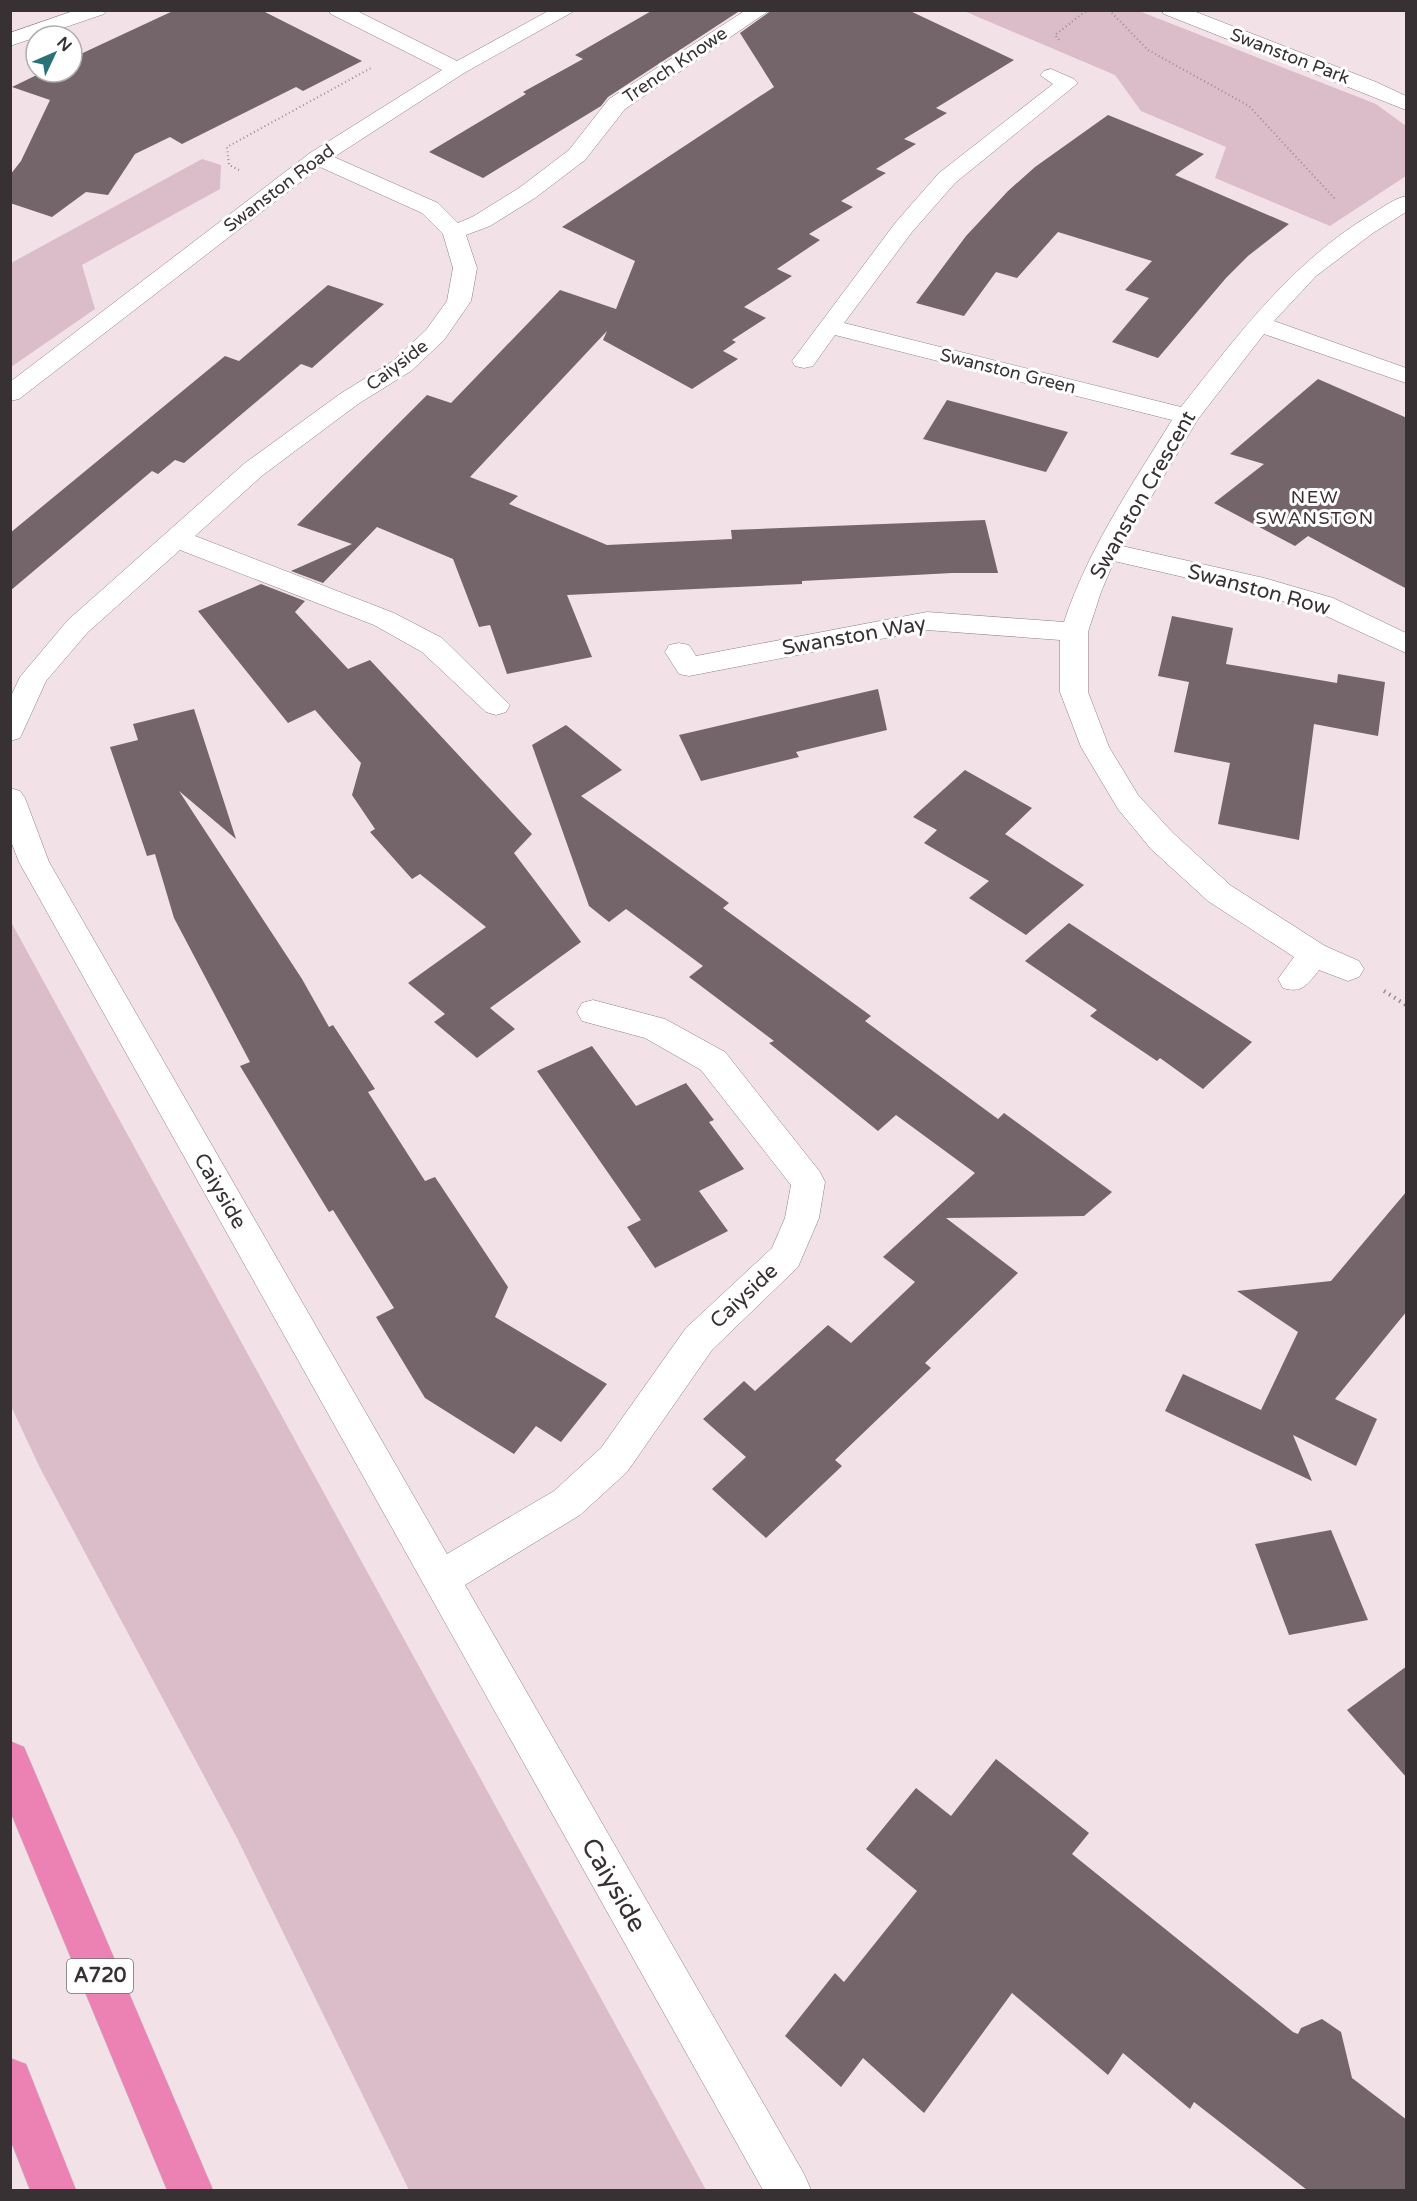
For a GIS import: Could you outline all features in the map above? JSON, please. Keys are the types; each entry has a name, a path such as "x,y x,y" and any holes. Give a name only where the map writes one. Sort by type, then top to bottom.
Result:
{"highway":[{"name":"A720","path":"10,1761 190,2190"},
{"path":"10,2080 53,2190"}],"street":[{"path":"10,40 97,10"},
{"path":"338,10 458,69"},
{"name":"Swanston Road","path":"10,394 318,158 458,69 566,10"},
{"name":"Trench Knowe","path":"454,232 482,221 527,193 577,155 617,104 760,10"},
{"name":"Swanston Park","path":"1171,10 1370,86 1407,104"},
{"path":"804,361 904,227 947,178 1067,83 1051,75"},
{"name":"Caiyside","path":"10,731 34,677 78,626 254,469 349,399 402,366 435,335 459,302 465,268 454,232 430,208 318,158"},
{"name":"Swanston Crescent","path":"1348,969 1314,954 1219,893 1162,841 1128,802 1095,747 1074,692 1074,632 1087,592 1106,551 1187,416 1259,324 1308,271 1365,228 1407,203"},
{"path":"1259,324 1407,376"},
{"name":"Swanston Green","path":"829,326 1187,416"},
{"path":"174,538 384,619 432,645 496,705"},
{"name":"Swanston Row","path":"1106,551 1264,587 1323,604 1407,644"},
{"name":"Swanston Way","path":"679,652 689,667 927,621 1074,632"},
{"name":"Caiyside","path":"10,798 34,862 788,2190"},
{"path":"1294,979 1314,954"},
{"name":"Caiyside","path":"440,1579 567,1503 614,1460 699,1339 786,1257 802,1218 808,1182 713,1061 654,1029 592,1012"}],"path":[{"path":"1109,10 1148,50 1249,106 1327,192 1365,228"},
{"path":"278,189 230,165 227,147 411,46"}],"shaded area":[{"path":"964,11 1139,11 1376,104 1406,126 1406,176 1330,226 1215,178 1226,147 1141,111 1115,75"},
{"path":"202,159 221,165 220,189 82,265 95,309 11,367 11,263"},
{"path":"11,922 706,2190 409,2190 237,1838 40,1468 11,1406"}],"building":[{"path":"175,10 261,10 362,61 303,91 296,87 182,144 170,137 135,154 108,195 86,192 52,217 10,203 10,175 21,161 50,100 12,87 24,81 24,84 84,84 84,52"},
{"path":"653,10 741,10 608,97 601,106 483,178 429,152 526,94 523,92 583,59 575,55"},
{"path":"772,10 908,10 1014,60 936,108 947,113 904,139 916,144 876,169 886,173 841,201 853,207 809,234 820,240 777,269 792,276 744,307 766,318 732,340 736,342 723,351 738,359 692,389 603,340 607,331 470,477 518,496 509,504 607,545 732,539 731,530 985,520 998,573 952,573 802,581 802,584 567,595 592,657 507,674 490,625 479,627 453,559 377,527 323,583 291,571 352,544 297,525 427,395 451,403 560,290 616,309 635,261 562,227 774,87 740,33"},
{"path":"1108,115 1204,154 1175,175 1289,224 1248,256 1226,278 1158,358 1112,342 1149,298 1125,290 1152,261 1058,232 1017,278 996,272 964,316 916,303 966,236 1008,191 1035,167"},
{"path":"328,285 384,304 312,368 301,364 184,463 175,460 158,474 152,471 10,591 10,533 225,356 239,361"},
{"path":"1318,379 1407,418 1407,589 1308,536 1295,546 1214,503 1264,464 1230,454"},
{"path":"947,400 1068,432 1046,472 923,439"},
{"path":"261,584 305,601 295,612 348,669 370,660 532,834 514,853 581,942 490,1008 515,1029 477,1058 434,1022 445,1014 408,983 486,927 420,874 412,879 370,832 375,829 352,795 361,763 315,710 288,723 198,611"},
{"path":"1172,616 1233,628 1226,664 1337,683 1338,674 1385,682 1378,736 1314,724 1299,840 1218,824 1230,763 1174,752 1189,682 1158,676"},
{"path":"878,689 887,730 796,752 799,757 701,781 679,735"},
{"path":"194,709 236,839 179,791 302,979 329,1027 333,1025 375,1089 368,1092 425,1181 435,1177 508,1287 495,1317 607,1384 561,1442 536,1426 514,1454 425,1398 376,1317 394,1308 333,1210 329,1212 240,1066 250,1062 174,918 155,854 147,856 110,747 138,740 133,724"},
{"path":"566,725 622,770 581,796 729,903 723,908 871,1016 865,1021 998,1119 1004,1113 1112,1192 1084,1216 946,1218 1018,1273 925,1363 931,1368 835,1460 842,1466 766,1538 712,1489 746,1457 703,1419 744,1381 755,1391 828,1325 851,1343 915,1282 883,1257 975,1173 896,1115 878,1131 769,1043 774,1041 689,977 703,966 626,909 609,922 589,906 532,745"},
{"path":"965,770 1032,808 1005,834 1084,885 1026,935 969,898 989,881 924,843 937,830 913,817"},
{"path":"1069,923 1252,1042 1203,1089 1160,1058 1157,1061 1090,1016 1097,1010 1025,961"},
{"path":"592,1046 636,1106 686,1083 714,1120 709,1122 744,1169 699,1191 728,1231 655,1268 627,1227 641,1220 537,1071"},
{"path":"1407,1191 1407,1311 1335,1399 1377,1419 1356,1466 1293,1435 1312,1481 1165,1411 1183,1374 1261,1410 1298,1332 1237,1291 1331,1281"},
{"path":"1331,1530 1368,1620 1289,1635 1255,1544"},
{"path":"1407,1666 1407,1778 1347,1710"},
{"path":"996,1759 1089,1833 1072,1854 1293,2032 1298,2034 1301,2028 1322,2019 1341,2032 1352,2078 1407,2120 1407,2190 1307,2190 1194,2102 1190,2109 1123,2053 1108,2075 1012,1993 924,2113 863,2058 841,2087 785,2036 835,1973 844,1982 917,1891 866,1849 916,1788 951,1816"}],"district":[{"name":"NEW SWANSTON","path":"1315,507"}]}
